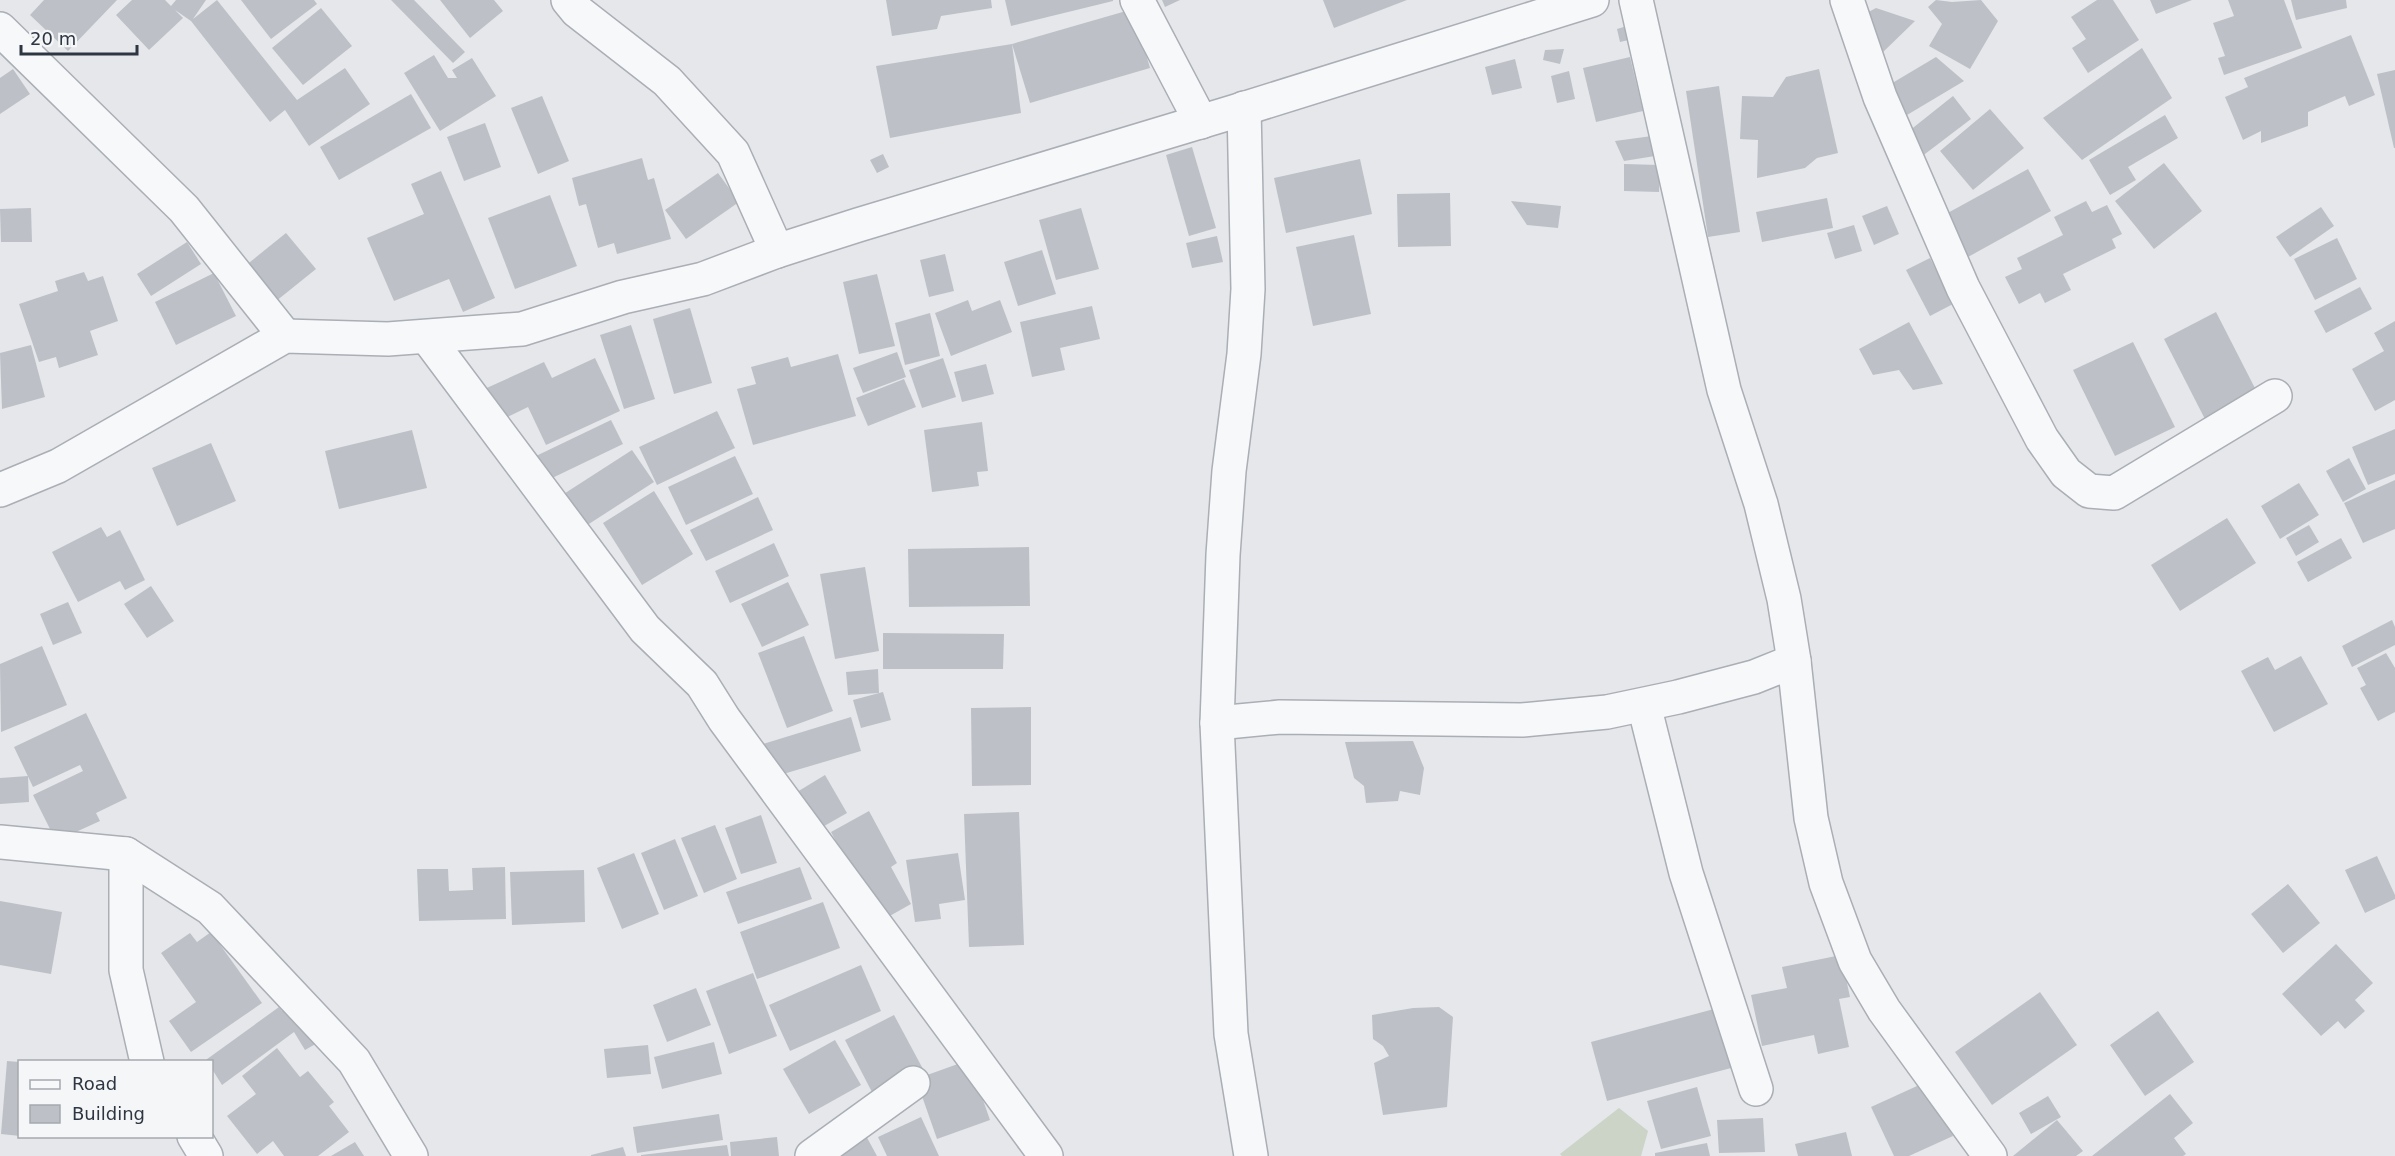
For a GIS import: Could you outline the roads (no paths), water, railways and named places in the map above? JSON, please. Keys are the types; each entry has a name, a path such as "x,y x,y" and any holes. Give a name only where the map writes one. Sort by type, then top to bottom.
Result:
{"street":[{"path":"568,0 577,11 667,81 734,153 777,251"},
{"path":"1137,0 1201,122"},
{"path":"0,490 58,466 285,336 388,339 522,329 623,297 704,279 777,251 1592,0"},
{"path":"1636,0 1724,390 1764,515 1784,599 1794,661 1811,818 1826,883 1855,961 1884,1010 1990,1156"},
{"path":"1847,0 1880,97 1963,288 2042,439 2066,473 2089,491 2114,493 2275,396"},
{"path":"0,28 184,209 285,336"},
{"path":"1244,108 1248,289 1244,354 1229,471 1223,555 1217,723 1231,1034 1251,1156"},
{"path":"427,337 645,629 702,684 724,719 1046,1156"},
{"path":"1217,723 1280,717 1522,720 1608,712 1754,677 1794,661"},
{"path":"1644,705 1686,873 1756,1089"},
{"path":"0,842 126,854 210,908 354,1060 411,1156"},
{"path":"126,854 126,970 147,1060"},
{"path":"813,1156 913,1083"},
{"path":"195,1138 206,1156"}]}
